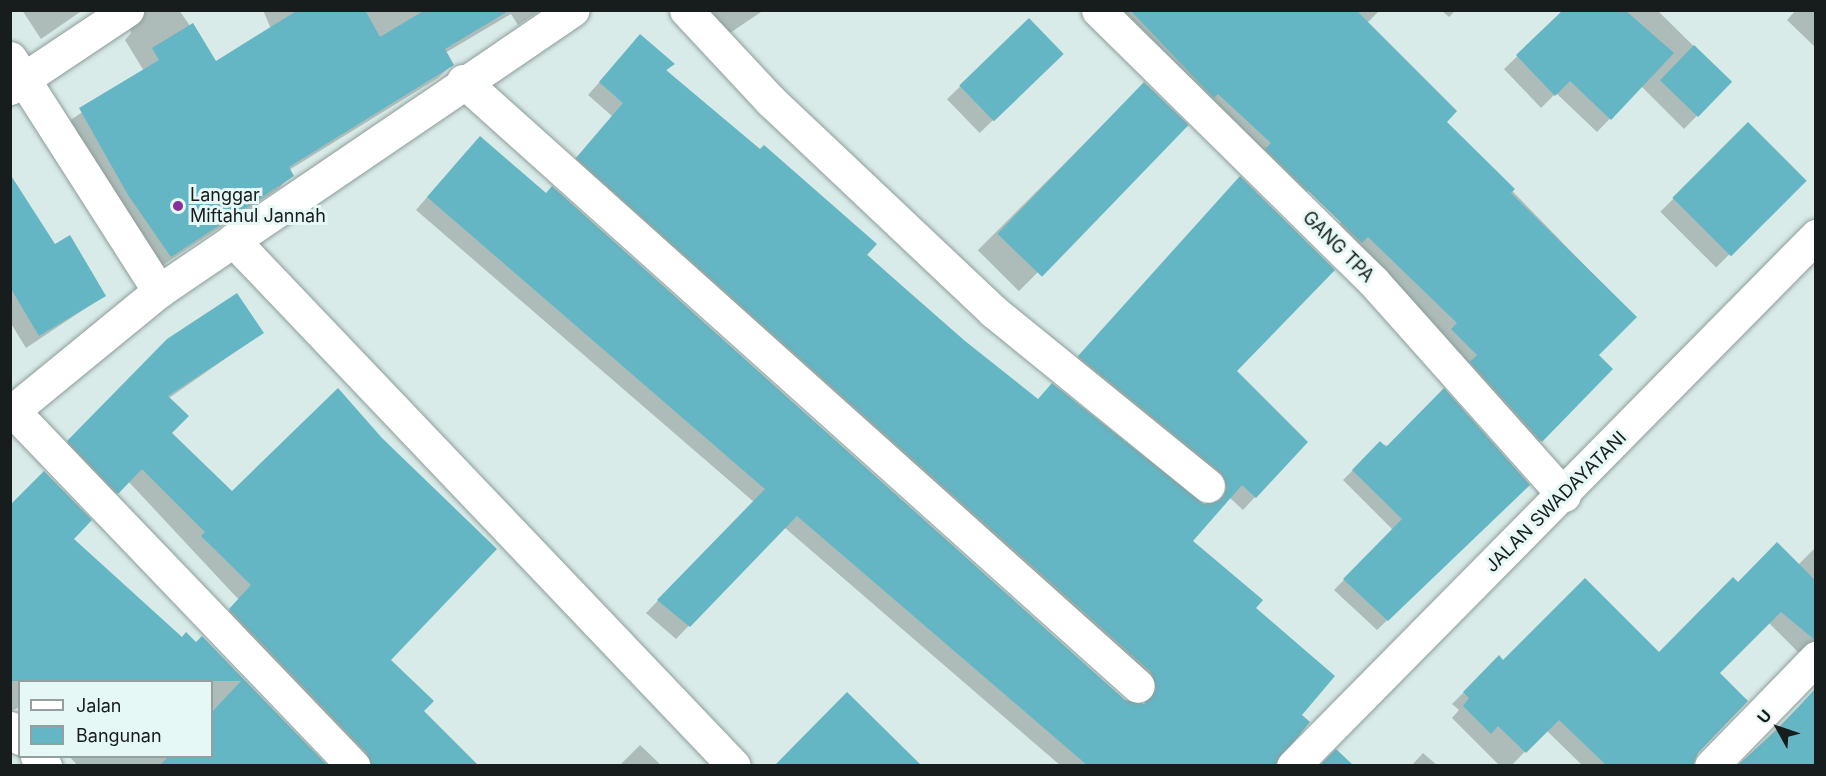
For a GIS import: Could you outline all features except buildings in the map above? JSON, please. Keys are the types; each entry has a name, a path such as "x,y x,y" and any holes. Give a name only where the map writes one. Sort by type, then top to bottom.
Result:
{"street":[{"path":"127,10 15,75 159,291"},
{"path":"353,765 12,412 159,291 463,81 572,10"},
{"path":"686,10 771,101 993,311 1208,486"},
{"name":"GANG TPA","path":"1098,10 1373,281 1564,495"},
{"path":"463,81 1138,686"},
{"name":"JALAN SWADAYATANI","path":"1293,765 1564,495 1815,236"},
{"path":"233,240 734,765"},
{"path":"1711,765 1815,658"}],"place":[{"name":"Langgar Miftahul Jannah","path":"178,206"}]}
